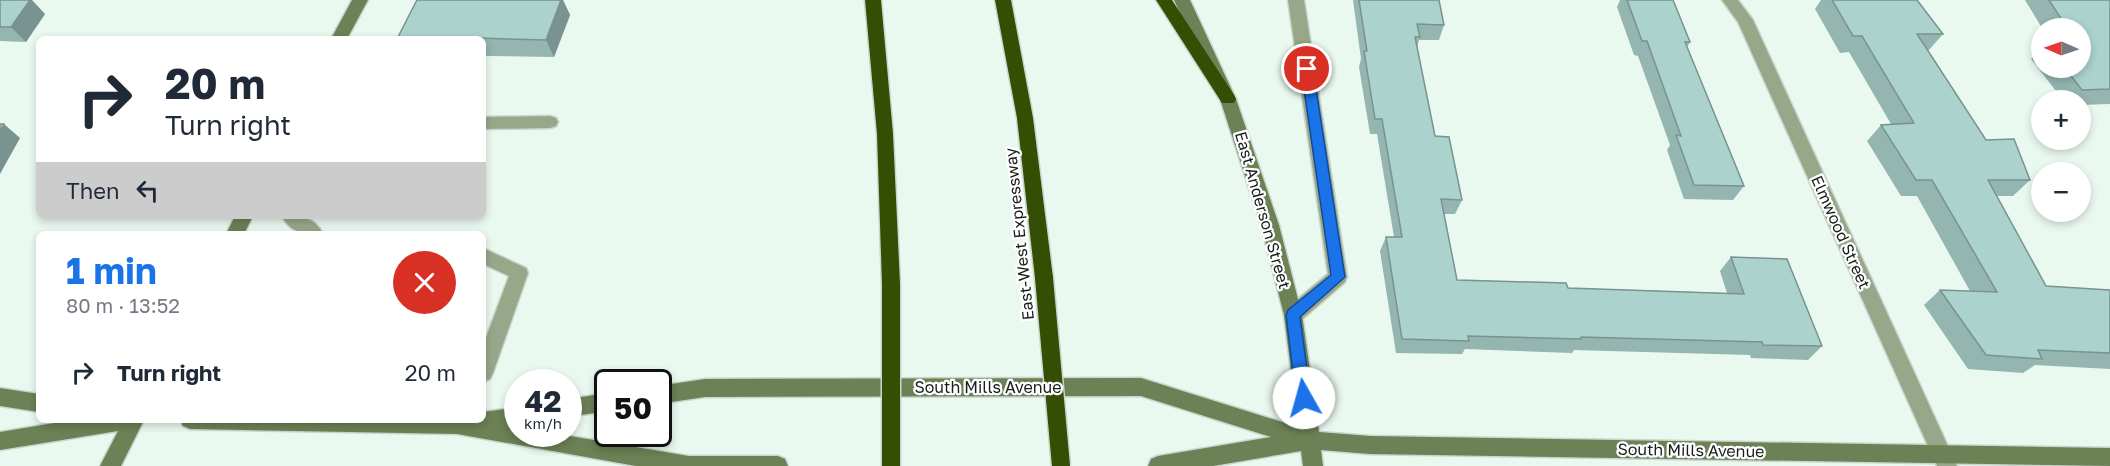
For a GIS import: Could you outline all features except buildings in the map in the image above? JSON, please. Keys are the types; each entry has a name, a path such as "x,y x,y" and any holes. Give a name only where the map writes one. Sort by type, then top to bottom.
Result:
{"highway":[{"path":"873,0 885,135 891,284 891,466"},
{"name":"East-West Expressway","path":"1003,0 1025,118 1044,278 1061,466"},
{"path":"1164,0 1228,99"}],"street":[{"path":"341,36 360,0"},
{"name":"East Anderson Street","path":"1182,0 1228,99 1267,214 1293,315 1313,466"},
{"path":"1293,315 1338,277 1296,0"},
{"name":"Elmwood Street","path":"1730,0 1744,20 1944,460"},
{"path":"486,123 549,122"},
{"path":"295,219 310,231"},
{"path":"486,256 519,273 486,365"},
{"name":"South Mills Avenue","path":"672,392 705,388 1142,387 1309,440 1370,445 1944,460 2110,457"},
{"path":"0,397 36,403"},
{"path":"486,419 504,417"},
{"path":"0,441 110,423"},
{"path":"110,466 132,423"},
{"path":"463,423 689,466 778,466"},
{"name":"South Mills Avenue","path":"1158,466 1309,440"}],"route":[{"path":"1304,398 1293,315 1338,277 1307,69"}]}
